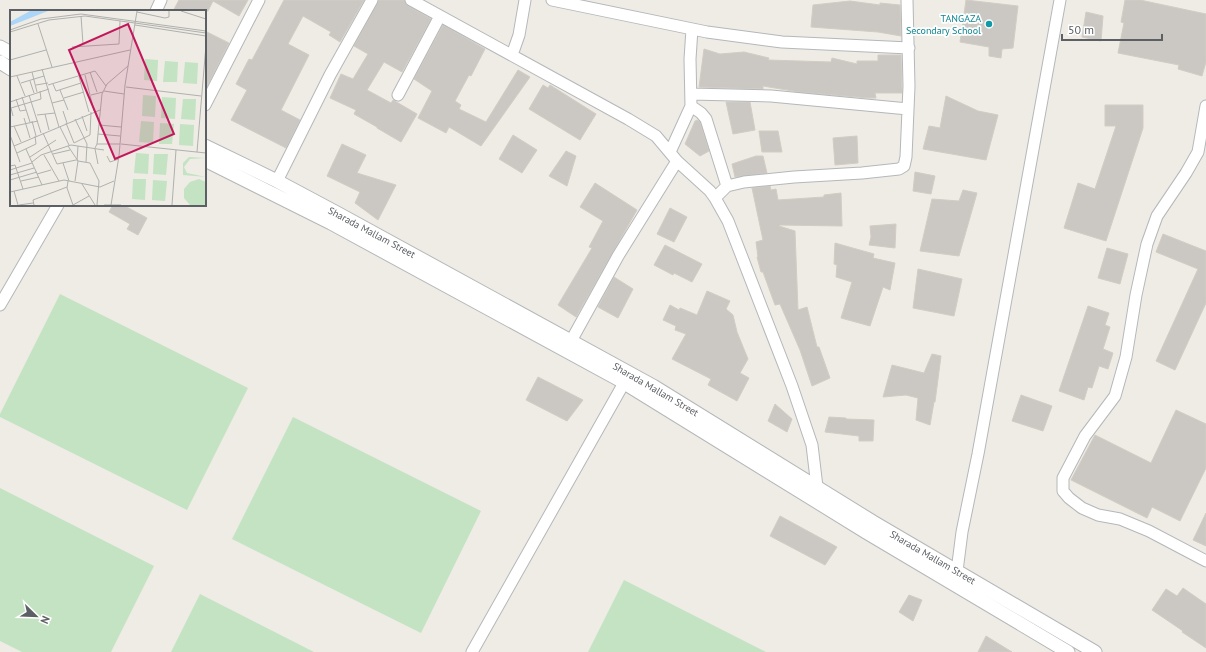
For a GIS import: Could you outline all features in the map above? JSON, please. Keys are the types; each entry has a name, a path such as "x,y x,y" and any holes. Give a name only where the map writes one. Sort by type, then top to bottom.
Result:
{"street":[{"path":"156,10 161,0"},
{"path":"206,103 259,0"},
{"path":"277,181 330,75 372,0"},
{"path":"411,0 628,119 656,136 715,198 728,221 792,386 812,445 814,492"},
{"path":"512,55 519,34 525,0"},
{"path":"552,0 707,32 782,42 909,48"},
{"path":"715,198 727,186 744,182 794,176 862,173 899,169 904,166 906,157 908,109 909,48 907,0"},
{"path":"954,577 978,454 1060,0"},
{"path":"398,96 440,16"},
{"path":"571,341 674,156 691,106 690,59 692,29"},
{"path":"0,47 10,53"},
{"path":"0,62 10,68"},
{"path":"691,94 771,96 908,109"},
{"path":"691,106 701,113 706,119 727,186"},
{"path":"1206,106 1202,154 1186,173 1157,216 1147,244 1136,295 1126,357 1115,396 1086,436 1063,478 1063,490 1069,498 1082,508 1098,515 1120,519 1149,531 1206,561"},
{"name":"Sharada Mallam Street","path":"206,146 277,181 654,386 814,492"},
{"name":"Sharada Mallam Street","path":"206,160 338,227 624,383 814,492 873,522 1068,652"},
{"path":"0,305 57,206"},
{"path":"472,652 624,383"},
{"name":"Sharada Mallam Street","path":"954,577 1095,652"}],"green space":[{"path":"60,294 248,388 187,510 0,417 0,414"},
{"path":"293,417 481,511 421,633 232,539"},
{"path":"0,488 154,566 111,652 22,652 0,641"},
{"path":"624,580 766,652 588,652"},
{"path":"200,594 314,652 171,652"}],"building":[{"path":"179,0 248,0 239,16 213,1 208,11 174,10"},
{"path":"284,0 364,0 340,42 329,35 331,32 303,16 288,44 309,55 281,110 300,120 286,148 231,120 247,90 236,84 249,59 252,60"},
{"path":"379,0 404,0 408,6 431,19 402,72 384,62 367,90 391,103 393,100 417,114 401,142 354,114 356,110 330,98 341,74 353,79 368,54 354,46"},
{"name":"TANGAZA Secondary School","path":"966,0 1018,6 1013,48 1002,49 1001,58 989,56 989,47 960,42"},
{"path":"1125,0 1140,0 1206,14 1206,62 1202,76 1178,69 1179,65 1118,53 1124,23 1121,22"},
{"path":"850,1 880,5 880,3 900,5 901,36 878,32 811,27 813,5"},
{"path":"1086,12 1103,16 1101,41 1082,37"},
{"path":"443,25 485,49 471,76 469,75 455,101 461,105 459,109 486,122 518,70 530,77 481,146 449,127 446,133 418,118 432,91 414,79"},
{"path":"206,32 229,43 206,88"},
{"path":"704,49 720,54 744,52 769,58 768,60 831,62 832,58 857,64 857,61 878,61 878,55 901,55 902,93 875,93 876,98 869,98 799,92 763,86 763,89 699,87"},
{"path":"543,85 548,88 550,85 596,114 580,140 529,109"},
{"path":"946,96 978,111 998,115 986,160 923,149 929,126 940,128"},
{"path":"726,102 750,102 755,130 733,134"},
{"path":"1105,105 1143,105 1143,128 1106,241 1064,228 1078,183 1095,189 1116,126 1105,126"},
{"path":"697,120 700,122 709,151 700,156 685,144 695,121"},
{"path":"759,131 778,131 782,152 762,152"},
{"path":"513,135 537,150 522,173 499,159"},
{"path":"857,136 858,163 835,165 833,138"},
{"path":"342,144 366,155 357,173 396,185 378,220 355,203 360,192 327,176"},
{"path":"566,151 576,156 567,186 549,176"},
{"path":"756,156 763,156 767,173 735,177 732,164"},
{"path":"915,172 935,176 931,194 913,191"},
{"path":"595,183 637,210 576,317 558,305 592,248 589,247 603,221 580,207"},
{"path":"770,186 771,190 776,189 778,200 824,197 824,195 841,193 842,226 779,226 795,231 798,310 807,307 817,347 819,347 830,378 812,386 800,350 780,304 775,305 763,272 761,272 757,257 756,242 763,240 752,188"},
{"path":"963,190 977,193 959,256 920,251 932,199 959,201"},
{"path":"112,206 125,206 147,218 138,235 127,229 130,224 109,212"},
{"path":"670,208 687,217 674,242 657,234"},
{"path":"896,224 895,248 869,245 871,237 870,226"},
{"path":"1163,234 1206,251 1206,303 1175,370 1156,361 1198,269 1156,252"},
{"path":"835,243 874,254 873,258 895,263 890,290 883,287 870,326 841,318 852,282 836,277 837,265 834,264"},
{"path":"665,245 702,264 692,282 674,273 673,275 654,265"},
{"path":"1107,248 1128,254 1120,284 1098,278"},
{"path":"918,269 962,279 954,316 913,308"},
{"path":"614,277 633,289 618,318 598,307"},
{"path":"707,291 730,301 726,309 733,315 737,332 748,359 740,373 749,378 737,401 708,385 711,379 672,359 686,334 675,330 676,326 663,320 670,305 679,310 680,308 697,315"},
{"path":"1088,306 1109,313 1105,325 1110,327 1103,349 1113,353 1108,369 1099,366 1092,388 1088,387 1084,400 1059,391"},
{"path":"932,354 941,356 935,402 930,425 916,420 918,398 906,395 883,397 892,365 924,373"},
{"path":"538,377 583,400 567,421 526,400"},
{"path":"1021,395 1052,406 1043,431 1012,421"},
{"path":"775,404 792,419 787,432 768,421"},
{"path":"1176,410 1206,424 1206,468 1180,521 1152,507 1147,518 1071,480 1095,435 1151,463"},
{"path":"829,417 874,420 873,441 859,441 859,436 825,432"},
{"path":"1206,513 1206,546 1193,540"},
{"path":"780,516 837,547 825,565 770,536"},
{"path":"1183,588 1206,604 1206,648 1152,610 1166,589 1177,596"},
{"path":"909,595 922,600 913,621 899,612"},
{"path":"986,636 1012,652 978,652"}],"place":[{"name":"TANGAZA Secondary School","path":"989,24"}]}
